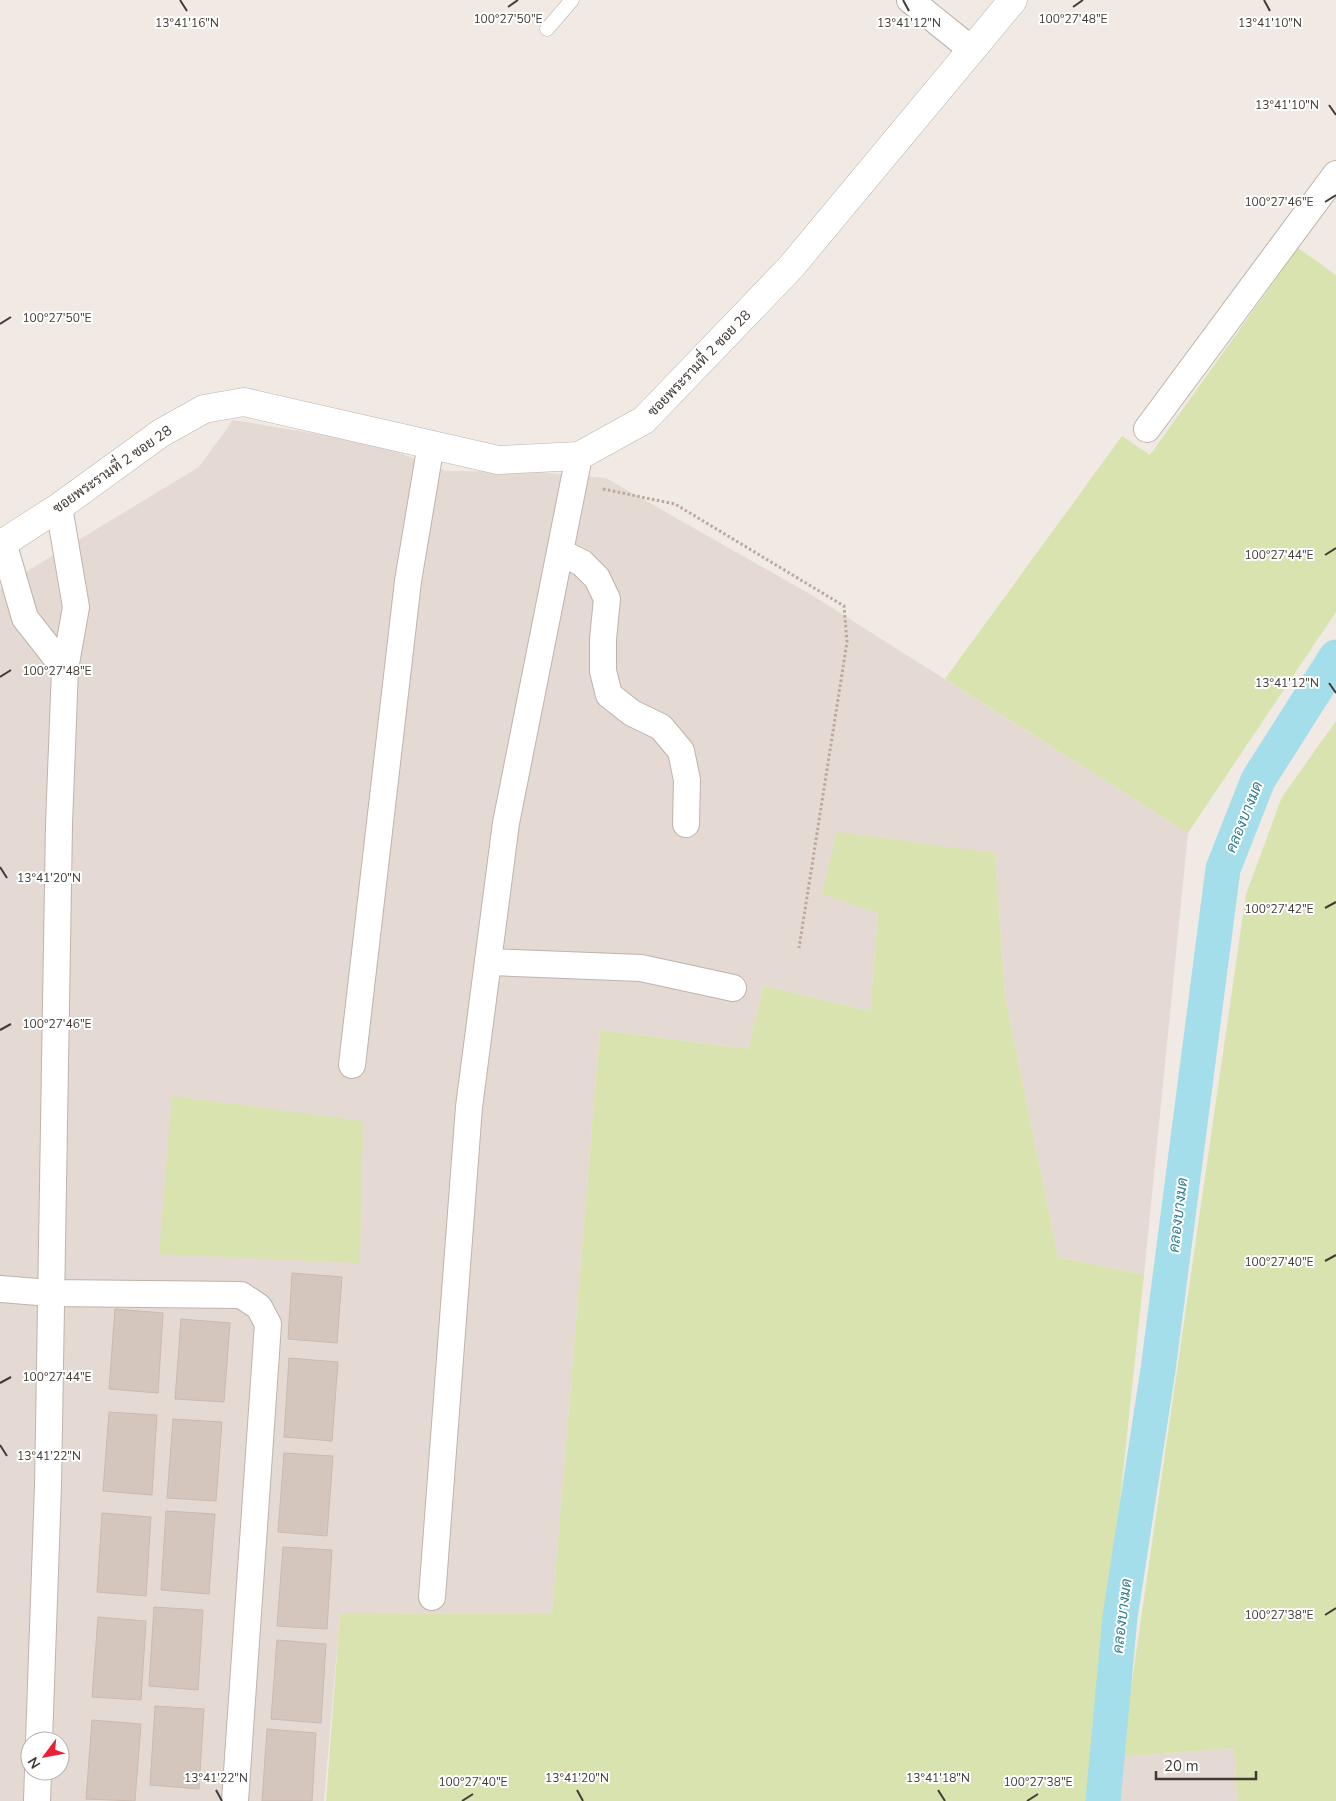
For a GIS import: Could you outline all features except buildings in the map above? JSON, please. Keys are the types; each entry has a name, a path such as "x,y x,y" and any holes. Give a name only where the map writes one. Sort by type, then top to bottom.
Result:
{"street":[{"path":"910,0 972,50"},
{"name":"ซอยพระรามที่ 2 ซอย 28","path":"2,543 59,507 160,433 204,409 244,402 498,460 579,456 644,420 791,267 1013,0"},
{"path":"1147,429 1336,174"},
{"path":"352,1065 406,591 430,444"},
{"path":"432,1597 469,1108 506,823 579,456"},
{"path":"40,1731 48,1496 59,834 65,669 76,608 59,507"},
{"path":"2,543 25,618 65,669"},
{"path":"560,552 582,563 597,578 607,599 603,639 603,671 609,695 632,713 661,727 681,751 687,780 686,824"},
{"path":"488,962 641,968 733,988"},
{"path":"0,1289 51,1292 241,1295 259,1307 268,1324 235,1801"},
{"path":"38,1781 38,1801"}],"lane":[{"path":"547,29 572,0"}],"path":[{"path":"574,482 675,504 844,606 847,642 799,948"}],"shaded area":[{"path":"233,420 377,444 446,471 540,472 606,478 815,597 1188,833 1144,1275 1058,1257 1005,996 995,853 878,913 870,1011 764,986 748,1049 600,1030 552,1614 340,1613 324,1801 0,1801 0,590 4,585 199,467"},
{"path":"1234,1748 1237,1801 1119,1801 1121,1757"}],"green space":[{"path":"1298,248 1336,275 1336,612 1188,833 945,679 1122,436 1150,455"},
{"path":"1336,721 1336,1801 1237,1801 1234,1748 1121,1757 1246,894 1282,797"},
{"path":"837,832 995,853 1005,996 1058,1257 1144,1275 1088,1801 326,1801 340,1613 552,1614 600,1030 748,1049 764,986 870,1011 878,913 822,894"},
{"path":"172,1096 363,1121 360,1263 159,1254"}],"waterway":[{"name":"คลองบางมด","path":"1103,1801 1120,1617 1158,1370 1223,869 1258,780 1336,657"}]}
